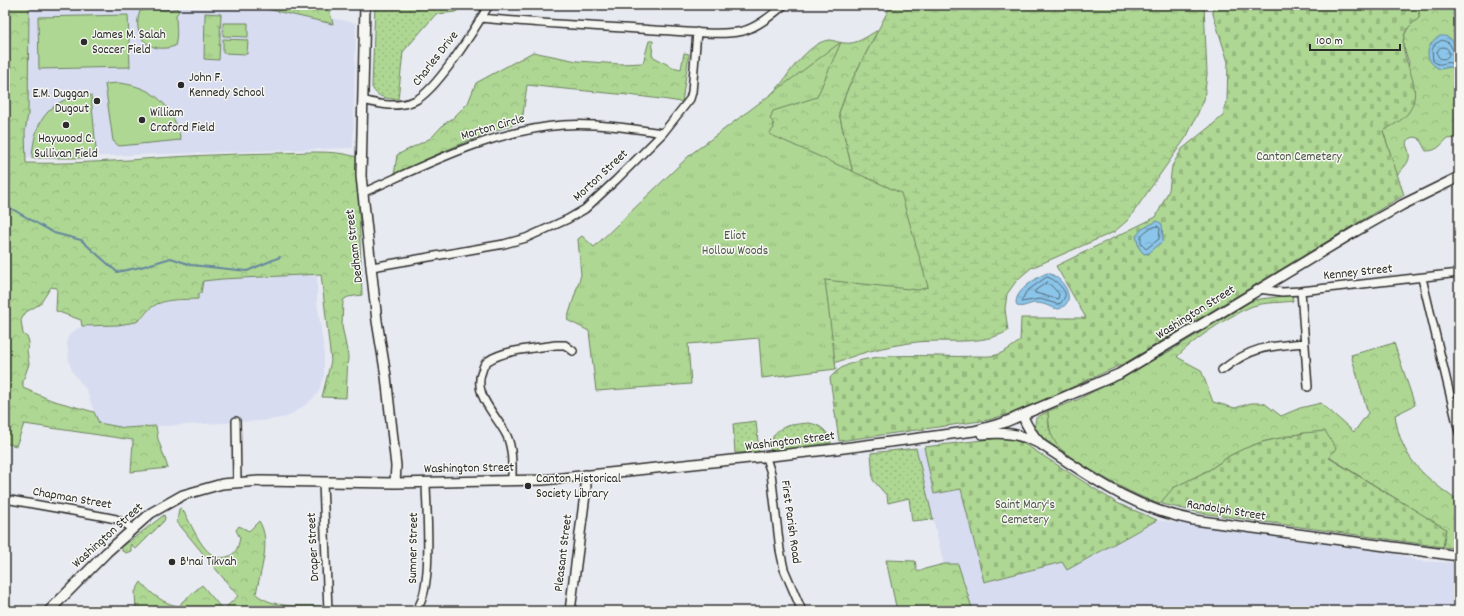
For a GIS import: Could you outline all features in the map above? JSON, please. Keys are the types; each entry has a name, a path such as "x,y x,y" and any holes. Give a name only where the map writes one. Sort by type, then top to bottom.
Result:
{"main road":[{"name":"Dedham Street","path":"365,5 361,138 362,193 372,267 377,321 386,376 396,466 395,483"},
{"name":"Washington Street","path":"50,611 132,528 151,513 184,495 203,488 237,482 395,483 512,481 585,475 766,458 974,431 1019,418 1120,374 1402,204 1459,177"},
{"path":"1019,418 1019,430 1030,439"},
{"name":"Randolph Street","path":"1019,418 1042,445 1119,494 1145,507 1168,515 1257,529 1459,556"},
{"name":"Washington Street","path":"932,436 944,438 1006,433 1030,439 1042,445"},
{"name":"Pleasant Street","path":"570,611 586,487 585,475"}],"street":[{"name":"Charles Drive","path":"363,100 391,106 416,101 426,94 489,5"},
{"path":"481,18 530,23 697,32 743,31 753,27 784,5"},
{"name":"Morton Street","path":"372,267 504,244 526,238 568,219 595,200 663,133 690,99 692,92 697,32"},
{"name":"Morton Circle","path":"362,193 469,146 510,133 564,125 589,125 663,133"},
{"name":"Kenney Street","path":"1259,289 1282,292 1300,291 1459,273"},
{"path":"1422,278 1459,430"},
{"path":"1300,291 1308,387"},
{"path":"1222,370 1247,352 1260,348 1304,342"},
{"path":"512,481 511,453 507,436 479,388 479,377 482,369 487,361 498,355 556,345 565,345 573,351"},
{"path":"236,421 237,482"},
{"name":"First Parish Road","path":"766,458 771,473 784,569 799,610"},
{"name":"Draper Street","path":"322,482 328,611"},
{"name":"Sumner Street","path":"414,611 423,600 428,572 426,482"},
{"name":"Chapman Street","path":"5,499 116,519 132,528"}],"shaded area":[{"name":"John F. Kennedy School","path":"6,5 268,5 356,23 353,148 9,159"},
{"path":"317,274 317,302 324,350 324,376 318,393 307,404 287,417 261,421 125,428 98,423 87,391 72,371 69,362 67,342 68,336 77,329 82,326 118,325 136,322 142,319 151,307 163,302 198,299 198,294 201,293 202,281"},
{"path":"924,447 934,494 961,489 985,582 1063,562 1067,570 1157,520 1398,554 1418,561 1459,563 1459,611 955,611 916,448"}],"green space":[{"path":"5,5 29,5 28,114 25,132 26,163 78,163 202,155 306,152 327,152 357,157 362,295 348,297 343,300 342,326 348,356 346,398 322,397 331,361 321,274 203,281 201,293 198,294 198,299 162,302 148,310 141,319 136,322 118,325 82,326 81,320 56,311 57,288 51,287 40,304 26,312 21,320 23,334 28,338 29,343 27,350 29,364 23,381 23,388 51,400 94,412 99,423 125,428 156,426 158,439 168,468 131,472 133,440 24,424 16,446 5,443"},
{"path":"261,5 328,5 333,24 258,7"},
{"path":"375,5 461,5 456,12 436,14 403,52 398,99 390,99 380,96 372,87"},
{"path":"891,5 1204,5 1207,74 1204,100 1187,136 1128,220 1114,232 1031,268 1017,280 1007,294 1005,309 1008,331 986,339 917,342 881,348 847,358 825,367 728,263 848,203 852,169 839,113 848,88"},
{"name":"Canton Cemetery","path":"1213,5 1419,5 1419,18 1406,31 1403,45 1414,84 1415,94 1413,103 1408,113 1403,118 1383,131 1404,195 1127,362 1033,405 988,420 839,441 830,378 842,368 858,361 877,357 994,356 1020,341 1021,318 1086,318 1056,266 1156,217 1169,190 1172,166 1182,149 1223,116 1227,101 1228,62 1213,14"},
{"path":"1419,5 1459,5 1459,53 1457,51 1459,138 1447,139 1436,149 1430,151 1426,151 1419,138 1414,137 1407,140 1406,143 1409,159 1397,175 1383,131 1401,119 1409,63 1403,45 1404,36 1409,26 1419,18"},
{"path":"175,7 179,11 176,15 177,34 175,46 157,48 144,41 138,28 140,11 150,9 172,10"},
{"path":"205,13 221,14 219,60 204,59"},
{"name":"James M. Salah Soccer Field","path":"128,15 130,67 39,69 38,17"},
{"path":"223,23 248,23 248,37 223,36"},
{"path":"878,30 848,88 839,113 852,169 848,203 599,275 782,83 802,57 822,42 833,40 842,43 853,43 862,40"},
{"path":"223,39 248,40 247,54 223,53"},
{"path":"649,41 653,41 652,56 672,67 681,69 684,53 689,54 682,102 527,85 522,122 457,146 394,176 397,155 431,138 444,124 453,118 468,103 476,83 533,52 577,61 620,64 643,63"},
{"name":"Eliot Hollow Woods","path":"841,42 817,97 773,111 770,119 773,122 774,128 769,134 901,193 928,287 918,290 825,280 836,369 762,378 759,338 688,344 691,384 596,391 589,331 567,320 581,275 578,239 582,236 594,247 691,154"},
{"name":"William Craford Field","path":"119,83 132,85 143,89 160,100 173,117 181,140 119,146 113,141 105,84"},
{"name":"Haywood C. Sullivan Field","path":"77,95 91,95 96,149 87,158 32,158 35,136 38,126 43,118 56,105"},
{"path":"1292,295 1293,301 1253,306 1235,315 1192,343 1177,357 1201,370 1213,402 1235,408 1251,403 1264,403 1281,416 1300,408 1321,403 1354,432 1368,413 1351,355 1394,343 1415,405 1395,415 1398,431 1409,456 1416,466 1459,502 1459,548 1443,547 1445,529 1329,457 1304,433 1262,442 1231,455 1209,470 1174,488 1160,504 1137,495 1106,479 1077,461 1055,442 1050,429 1048,411 1077,400 1170,351 1253,300"},
{"path":"1048,411 1049,429 1059,446 1068,455 1048,442 1034,429 1036,418"},
{"path":"756,421 759,452 735,453 733,424"},
{"path":"809,423 817,425 823,429 828,435 831,443 770,451 771,442 777,431 788,426"},
{"path":"1325,431 1336,448 1329,458 1446,529 1443,547 1201,513 1162,504 1162,501 1173,488 1209,470 1231,455 1243,449 1262,442 1304,433"},
{"name":"Saint Mary's Cemetery","path":"999,438 1010,439 1023,443 1117,503 1157,520 1067,570 1062,562 984,582 961,489 934,494 924,447"},
{"path":"916,448 933,519 912,521 909,498 888,503 887,496 873,480 871,453"},
{"path":"181,508 205,548 211,554 219,557 227,557 235,552 240,538 236,530 239,526 249,531 259,521 263,529 265,547 256,594 263,599 279,604 321,606 320,611 136,611 135,592 141,582 149,591 159,598 169,604 180,606 182,602 202,585 223,610 238,596 177,522 179,509"},
{"path":"164,515 164,521 137,548 135,549 131,544 131,551 126,553 122,551 122,547"},
{"path":"886,560 915,561 917,571 944,564 958,564 973,611 897,611"}],"water":[{"path":"1440,36 1451,39 1455,44 1459,63 1459,75 1451,67 1440,69 1431,62 1429,58 1428,53 1431,44"},
{"path":"1157,221 1162,224 1163,241 1149,253 1144,254 1139,248 1136,236 1142,229"},
{"path":"1047,273 1058,278 1066,289 1068,300 1065,305 1059,309 1039,303 1017,306 1016,301 1021,291 1037,278"}],"waterway":[{"path":"5,205 54,233 81,240 117,272 171,258 191,265 247,271 280,257"}],"place":[{"name":"James M. Salah Soccer Field","path":"84,42"},
{"name":"John F. Kennedy School","path":"181,85"},
{"name":"E.M. Duggan Dugout","path":"97,101"},
{"name":"William Craford Field","path":"142,120"},
{"name":"Haywood C. Sullivan Field","path":"66,125"},
{"name":"Canton Historical Society Library","path":"528,486"},
{"name":"B'nai Tikvah","path":"172,562"}]}
